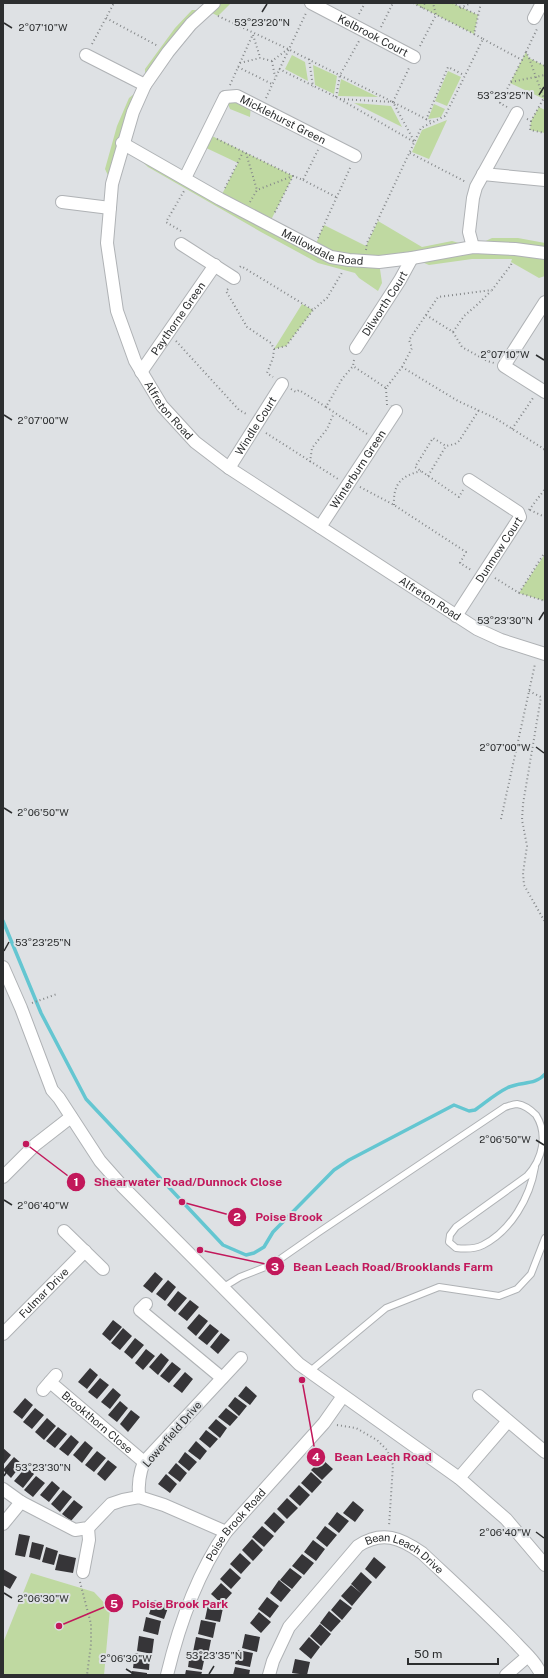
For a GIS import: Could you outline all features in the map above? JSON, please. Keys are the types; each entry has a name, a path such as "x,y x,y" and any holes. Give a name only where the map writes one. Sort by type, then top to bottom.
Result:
{"street":[{"name":"Kelbrook Court","path":"311,3 414,57"},
{"path":"534,18 542,3"},
{"name":"Alfreton Road","path":"210,7 191,24 168,52 145,86 133,112 122,144 112,184 107,243 117,311 134,361 162,406 195,442 229,468 477,629 501,640 541,654"},
{"path":"86,55 145,86"},
{"name":"Micklehurst Green","path":"188,179 225,97 237,96 355,156"},
{"path":"473,247 469,232 473,198 476,187 517,113"},
{"name":"Mallowdale Road","path":"122,144 188,179 220,199 331,257 379,262 412,258 473,247 515,249 545,253"},
{"path":"483,174 545,180"},
{"path":"62,202 110,208"},
{"path":"181,244 234,278"},
{"name":"Dilworth Court","path":"356,348 400,280 412,258"},
{"name":"Paythorne Green","path":"141,372 214,265"},
{"path":"542,391 504,366 545,302"},
{"name":"Windle Court","path":"229,468 282,384"},
{"name":"Winterburn Green","path":"320,527 396,411"},
{"name":"Dunmow Court","path":"456,616 520,517 518,512 469,480"},
{"path":"3,967 21,1008 43,1066 49,1073 59,1098 100,1161 119,1182 222,1288 309,1372 459,1478 506,1519 545,1565"},
{"path":"3,1177 35,1145 71,1117"},
{"path":"64,1231 103,1269"},
{"name":"Fulmar Drive","path":"3,1334 85,1252"},
{"path":"140,1310 222,1378"},
{"name":"Lowerfield Drive","path":"139,1497 138,1481 140,1470 144,1462 241,1358"},
{"name":"Brookthorn Close","path":"50,1382 144,1462"},
{"name":"Poise Brook Road","path":"167,1675 174,1644 213,1550 226,1532 324,1423 343,1396"},
{"path":"478,1396 545,1452"},
{"path":"459,1478 508,1421"},
{"path":"3,1489 21,1502 75,1530 88,1528 111,1504 122,1500 139,1497 164,1505 226,1532"},
{"path":"3,1524 21,1502"},
{"path":"83,1572 89,1540 88,1528"},
{"name":"Bean Leach Drive","path":"269,1675 273,1661 289,1627 358,1546 368,1539 378,1537 389,1537 411,1545 422,1553 503,1629 528,1656 541,1675"},
{"path":"506,1675 528,1656"}],"lane":[{"path":"222,1288 240,1277 273,1264 505,1107 518,1104 531,1109 541,1121 545,1132 544,1148 535,1167 531,1186 523,1203 505,1227 482,1246 468,1249 456,1248 449,1242 450,1235 456,1227 527,1176 535,1167"},
{"path":"309,1372 386,1308 439,1287 499,1296 517,1289 531,1274 545,1238"}],"path":[{"path":"86,55 114,3"},
{"path":"261,108 311,3"},
{"path":"376,37 393,3"},
{"path":"413,3 522,60"},
{"path":"422,8 425,3"},
{"path":"393,102 436,15 433,3"},
{"path":"452,3 478,15"},
{"path":"460,8 471,3"},
{"path":"474,34 481,3"},
{"path":"210,7 253,34 309,59 433,123"},
{"path":"106,18 168,52"},
{"path":"532,121 500,103 540,22 534,18"},
{"path":"336,97 340,75 364,31"},
{"path":"253,34 260,58"},
{"path":"225,97 253,34"},
{"path":"363,261 367,243 421,128 444,116 482,39"},
{"path":"272,61 288,49"},
{"path":"526,52 544,98 532,121 530,130 545,133"},
{"path":"240,63 260,58 272,61"},
{"path":"529,58 545,66"},
{"path":"309,59 313,87"},
{"path":"272,61 275,77"},
{"path":"238,67 272,84"},
{"path":"426,120 448,67 464,75"},
{"path":"279,69 340,99 414,142"},
{"path":"510,82 545,75"},
{"path":"340,99 393,102"},
{"path":"393,102 414,142"},
{"path":"208,134 336,197"},
{"path":"303,180 323,140"},
{"path":"244,152 257,190"},
{"path":"220,199 244,152"},
{"path":"410,154 476,187"},
{"path":"314,249 355,156"},
{"path":"245,212 257,190 293,176"},
{"path":"269,224 293,176"},
{"path":"181,244 186,235 166,222 188,179"},
{"path":"453,332 464,316 492,290 511,265 515,249"},
{"path":"274,349 286,346 313,310 327,298 349,260"},
{"path":"313,310 241,266 226,291 248,327 271,343 274,349 273,358 267,373 296,392 299,390 378,440"},
{"path":"353,366 386,388 402,367 412,348 409,340 438,297 492,290"},
{"path":"426,315 453,332 462,347 487,361 504,366"},
{"path":"168,332 239,410 310,462 349,484 394,505 466,552 460,563 519,593 545,600"},
{"path":"326,407 342,379 353,366 354,360 360,351 356,348"},
{"path":"402,367 544,448 545,453"},
{"path":"512,429 542,391"},
{"path":"469,480 459,497 415,467 433,438 446,446 455,444 459,441 479,410"},
{"path":"310,462 312,448 327,429 334,413"},
{"path":"428,476 446,446"},
{"path":"394,505 396,486 408,474 420,471"},
{"path":"530,510 545,489"},
{"path":"518,512 530,510 545,518"},
{"path":"519,593 545,552"},
{"path":"501,819 530,691 541,654"},
{"path":"530,691 541,697 523,804 522,820 527,846 523,873 524,885 545,922"},
{"path":"29,1005 57,994"},
{"path":"324,1423 356,1428 377,1440 388,1450 393,1464 389,1537"},
{"path":"83,1572 80,1585 85,1596 91,1624 91,1644 87,1675"}],"green space":[{"path":"214,3 231,3 218,16 206,10"},
{"path":"413,3 452,3 478,15 474,34"},
{"path":"192,10 206,10 168,52 123,143 220,198 238,163 202,146 208,134 293,176 269,224 314,248 324,225 366,246 378,221 422,247 452,241 473,247 492,238 518,238 545,243 545,276 539,278 511,262 512,259 472,259 429,265 412,258 379,262 382,283 378,291 359,278 355,273 318,263 148,167 123,144 112,184 105,169 117,126 129,98 145,85 145,69 175,28"},
{"path":"526,52 529,58 545,66 544,99 510,83"},
{"path":"292,55 305,62 308,81 285,69"},
{"path":"313,65 337,76 334,94 315,85"},
{"path":"448,71 461,77 447,106 435,101"},
{"path":"341,79 378,97 338,96"},
{"path":"225,97 251,103 250,117 230,109"},
{"path":"354,103 391,106 402,127"},
{"path":"434,104 445,109 441,117 428,119"},
{"path":"539,107 545,110 545,133 530,130 531,121"},
{"path":"447,120 429,159 412,152 422,130"},
{"path":"302,304 313,310 286,346 274,349"},
{"path":"545,554 545,601 519,593"},
{"path":"31,1573 94,1592 110,1609 104,1675 3,1675 3,1643"}],"building":[{"path":"155,1272 163,1279 152,1293 143,1286"},
{"path":"168,1280 176,1287 165,1301 156,1294"},
{"path":"178,1291 187,1298 175,1312 167,1305"},
{"path":"190,1300 199,1307 187,1321 178,1314"},
{"path":"199,1314 208,1321 196,1336 187,1328"},
{"path":"113,1320 122,1327 110,1341 102,1334"},
{"path":"210,1324 219,1331 207,1345 198,1338"},
{"path":"123,1328 132,1336 120,1350 111,1343"},
{"path":"221,1333 230,1340 218,1354 210,1347"},
{"path":"135,1338 144,1345 132,1359 124,1352"},
{"path":"146,1349 155,1356 143,1370 135,1363"},
{"path":"161,1353 169,1360 158,1375 149,1367"},
{"path":"172,1362 181,1369 169,1383 160,1376"},
{"path":"90,1368 98,1375 87,1389 78,1382"},
{"path":"185,1372 193,1379 182,1393 173,1386"},
{"path":"100,1378 109,1385 97,1399 88,1392"},
{"path":"246,1386 257,1396 250,1405 238,1396"},
{"path":"113,1388 121,1395 110,1409 101,1402"},
{"path":"235,1397 247,1406 239,1416 228,1406"},
{"path":"25,1398 33,1405 22,1419 13,1412"},
{"path":"120,1401 128,1408 117,1422 108,1415"},
{"path":"35,1408 44,1415 32,1429 23,1422"},
{"path":"226,1408 238,1417 230,1426 218,1417"},
{"path":"131,1410 140,1417 128,1432 120,1424"},
{"path":"47,1418 56,1426 44,1440 35,1432"},
{"path":"216,1419 227,1428 220,1438 208,1428"},
{"path":"58,1427 67,1434 55,1448 46,1441"},
{"path":"206,1430 218,1439 210,1448 199,1439"},
{"path":"71,1435 79,1442 68,1456 59,1449"},
{"path":"85,1441 93,1448 82,1463 73,1455"},
{"path":"196,1441 207,1451 200,1460 188,1451"},
{"path":"3,1448 11,1455 3,1465"},
{"path":"97,1451 106,1458 94,1472 85,1465"},
{"path":"185,1452 197,1462 189,1471 178,1462"},
{"path":"14,1457 22,1464 11,1478 3,1470"},
{"path":"322,1459 333,1469 322,1480 311,1470"},
{"path":"108,1460 117,1467 105,1481 97,1474"},
{"path":"176,1463 187,1473 180,1482 168,1473"},
{"path":"26,1467 34,1474 23,1488 14,1481"},
{"path":"311,1472 322,1482 312,1493 301,1483"},
{"path":"166,1474 177,1484 170,1493 158,1484"},
{"path":"36,1476 45,1483 33,1497 24,1490"},
{"path":"52,1481 60,1488 49,1502 40,1495"},
{"path":"299,1485 310,1495 300,1506 289,1496"},
{"path":"63,1490 72,1497 60,1512 51,1504"},
{"path":"287,1498 298,1508 287,1519 277,1509"},
{"path":"74,1500 83,1507 71,1521 62,1514"},
{"path":"353,1501 364,1510 355,1522 343,1513"},
{"path":"274,1512 285,1522 275,1533 264,1523"},
{"path":"337,1512 349,1521 339,1533 328,1524"},
{"path":"262,1526 274,1536 264,1547 252,1537"},
{"path":"325,1526 337,1535 327,1547 316,1538"},
{"path":"19,1534 30,1536 25,1557 15,1555"},
{"path":"252,1539 263,1550 253,1561 242,1550"},
{"path":"313,1540 325,1549 316,1561 304,1552"},
{"path":"32,1542 44,1545 40,1560 29,1557"},
{"path":"46,1547 58,1551 54,1565 42,1562"},
{"path":"240,1553 251,1563 241,1574 230,1564"},
{"path":"59,1554 76,1558 73,1573 55,1570"},
{"path":"302,1554 314,1563 304,1575 292,1566"},
{"path":"374,1557 386,1567 376,1579 365,1569"},
{"path":"230,1568 241,1578 231,1589 220,1579"},
{"path":"290,1568 302,1577 292,1589 280,1580"},
{"path":"3,1569 17,1577 10,1589 3,1585"},
{"path":"361,1572 372,1582 362,1594 351,1584"},
{"path":"279,1580 291,1590 281,1602 270,1593"},
{"path":"221,1583 232,1593 222,1604 211,1594"},
{"path":"351,1585 362,1594 352,1606 341,1596"},
{"path":"267,1597 279,1606 270,1618 258,1609"},
{"path":"340,1599 352,1608 342,1620 331,1610"},
{"path":"154,1600 169,1605 164,1619 149,1614"},
{"path":"208,1605 223,1608 220,1622 205,1619"},
{"path":"329,1611 341,1621 331,1632 320,1623"},
{"path":"259,1612 271,1622 261,1633 250,1623"},
{"path":"146,1617 161,1621 158,1635 143,1631"},
{"path":"201,1620 216,1623 213,1638 198,1634"},
{"path":"320,1624 331,1634 321,1646 310,1636"},
{"path":"245,1634 260,1637 257,1652 242,1648"},
{"path":"139,1636 154,1639 152,1654 137,1651"},
{"path":"196,1637 211,1640 208,1655 193,1652"},
{"path":"309,1637 320,1647 311,1659 299,1649"},
{"path":"238,1650 253,1653 250,1667 235,1664"},
{"path":"135,1653 150,1655 149,1670 133,1668"},
{"path":"190,1653 205,1656 202,1670 188,1667"},
{"path":"295,1659 310,1662 307,1675 292,1673"},
{"path":"235,1667 250,1670 249,1675 233,1675"},
{"path":"186,1670 202,1672 201,1675 185,1675"},
{"path":"132,1671 147,1673 147,1675 131,1675"}],"waterway":[{"path":"3,921 41,1013 86,1099 223,1245 246,1255 254,1253 264,1247 273,1232 334,1170 349,1160 454,1105 469,1111 475,1110 507,1088 532,1082 541,1078 545,1074"}],"place":[{"name":"Shearwater Road/Dunnock Close","path":"26,1144"},
{"name":"Poise Brook","path":"182,1202"},
{"name":"Bean Leach Road/Brooklands Farm","path":"200,1250"},
{"name":"Bean Leach Road","path":"302,1380"},
{"name":"Poise Brook Park","path":"59,1626"}]}
